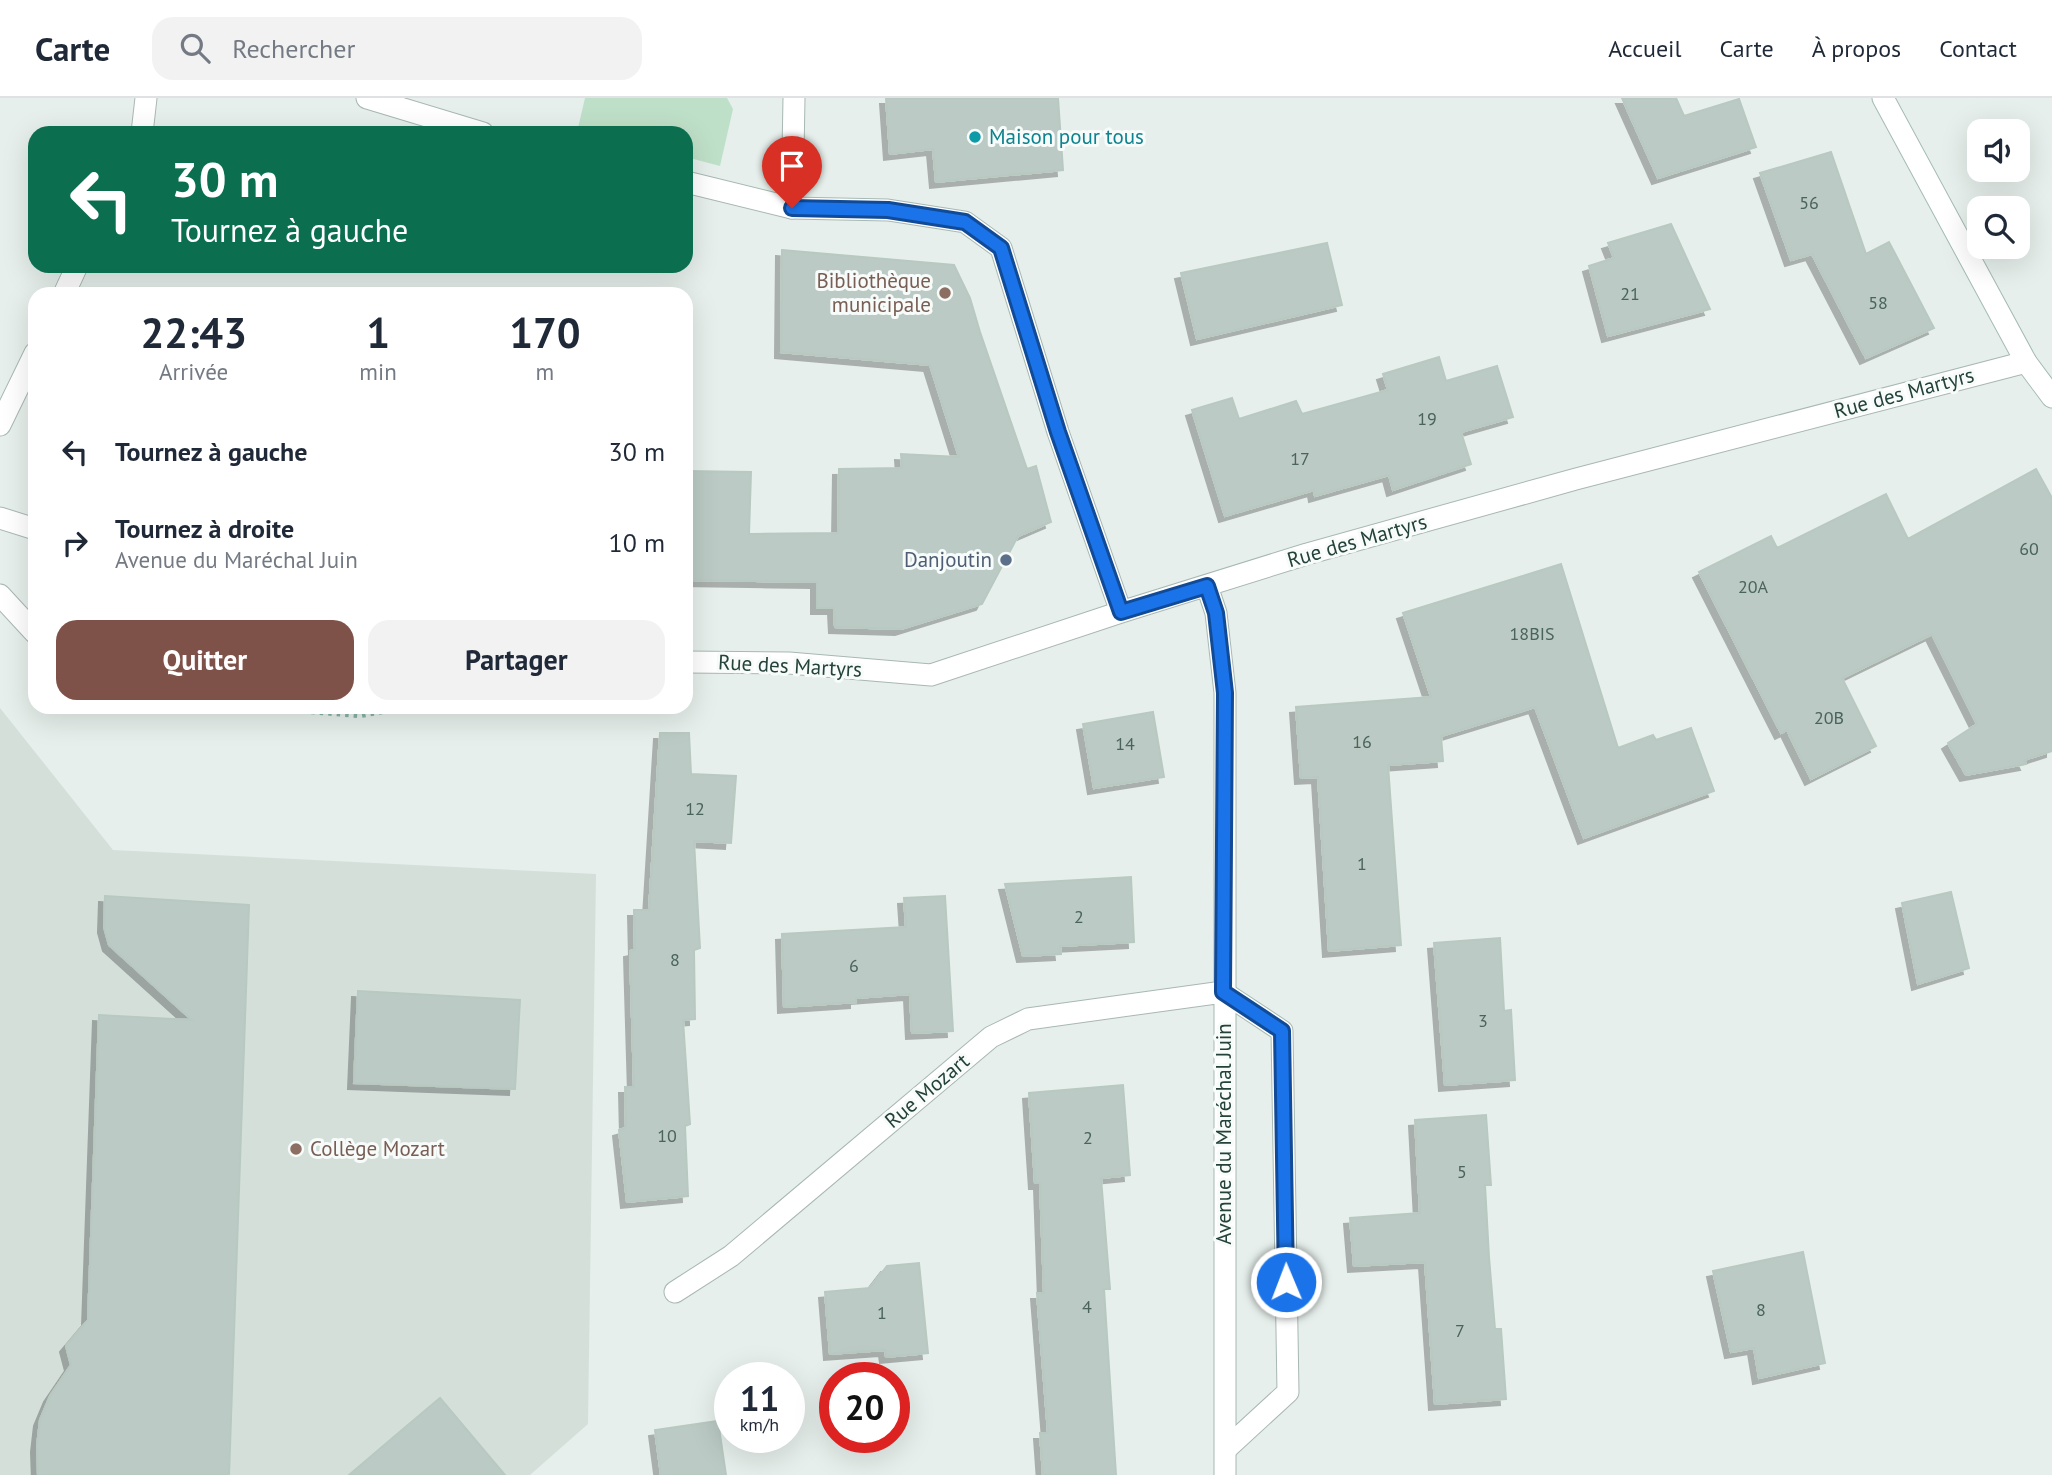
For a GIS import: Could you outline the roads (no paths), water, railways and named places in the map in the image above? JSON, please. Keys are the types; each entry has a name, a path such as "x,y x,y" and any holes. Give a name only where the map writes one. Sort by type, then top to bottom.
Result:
{"street":[{"path":"143,126 146,98"},
{"path":"368,98 460,126"},
{"path":"792,208 794,98"},
{"path":"1883,98 2026,362 2052,397"},
{"path":"693,185 792,208 888,210 965,222 1001,248 1058,432 1121,612"},
{"name":"Rue des Martyrs","path":"693,662 789,663 930,676 1307,554 1563,482 2026,362"},
{"path":"0,425 28,367"},
{"path":"0,518 28,527"},
{"name":"Avenue du Maréchal Juin","path":"1207,586 1216,613 1225,693 1225,1475"},
{"path":"0,595 28,626"},
{"path":"1223,992 1282,1031 1288,1392 1226,1449"},
{"name":"Rue Mozart","path":"675,1292 731,1256 991,1037 1028,1019 1223,992"}],"place":[{"name":"Maison pour tous","path":"975,137"},
{"name":"Bibliothèque municipale","path":"945,293"},
{"name":"Danjoutin","path":"1006,560"},
{"name":"Collège Mozart","path":"296,1149"}]}
